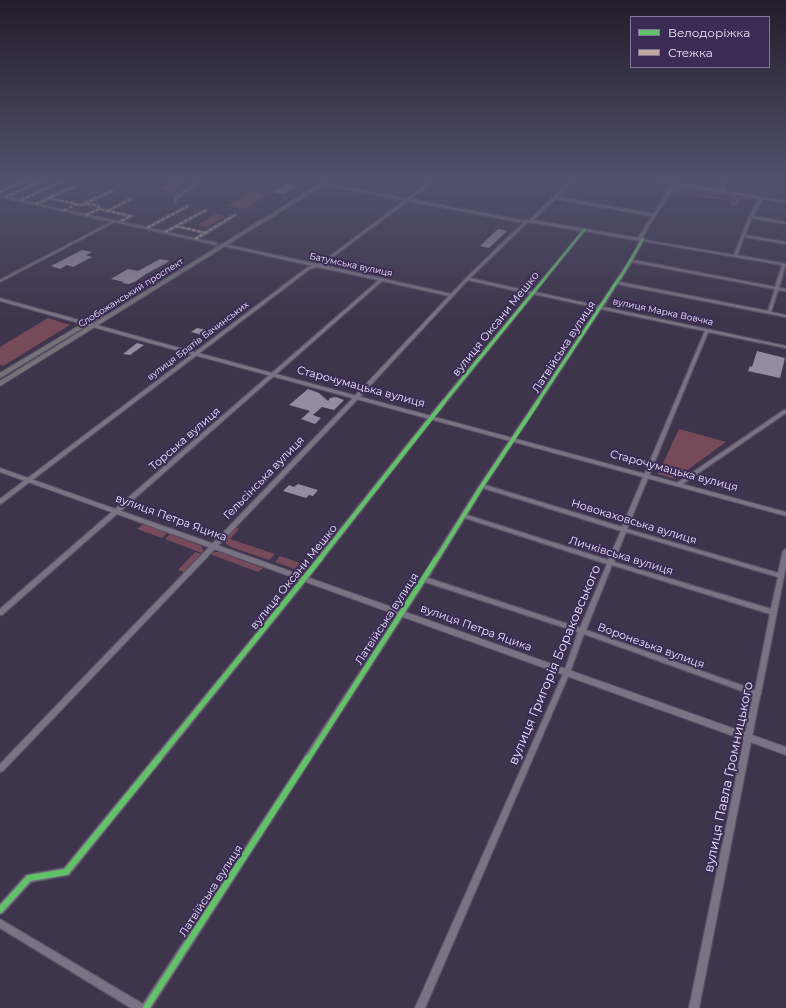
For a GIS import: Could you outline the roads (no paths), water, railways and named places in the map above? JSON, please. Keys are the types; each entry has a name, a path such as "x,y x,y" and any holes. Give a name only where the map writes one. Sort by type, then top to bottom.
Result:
{"main road":[{"name":"Слобожанський проспект","path":"0,376 249,225"},
{"name":"Слобожанський проспект","path":"0,384 255,225"}],"street":[{"path":"0,281 111,225"},
{"path":"132,225 216,244"},
{"path":"147,228 153,225"},
{"path":"195,239 220,225"},
{"name":"вулиця Братів Бачинських","path":"0,502 309,268 322,264 375,225"},
{"name":"Гельсінська вулиця","path":"0,768 356,397 467,279 525,225"},
{"path":"554,225 785,265 776,288 769,313"},
{"name":"Латвійська вулиця","path":"146,1008 424,579 482,486 631,261 649,225"},
{"path":"735,256 748,225"},
{"path":"165,232 176,226 206,233"},
{"name":"вулиця Оксани Мешко","path":"0,910 29,878 66,872 304,579 432,417 584,230"},
{"path":"743,236 786,243"},
{"name":"Батумська вулиця","path":"224,245 452,295"},
{"path":"631,261 786,290"},
{"name":"Торська вулиця","path":"0,613 382,279"},
{"name":"вулиця Марка Вовчка","path":"467,279 786,347"},
{"path":"616,284 786,316"},
{"name":"Старочумацька вулиця","path":"0,300 786,514"},
{"name":"вулиця Григорія Бораковського","path":"420,1008 567,672 582,631 707,330"},
{"path":"679,484 786,411"},
{"name":"вулиця Петра Яцика","path":"0,470 786,751"},
{"name":"Новокаховська вулиця","path":"482,486 780,576"},
{"name":"Личківська вулиця","path":"463,516 773,612"},
{"name":"вулиця Павла Громницького","path":"694,1008 786,551"},
{"name":"Воронезька вулиця","path":"424,579 582,631 758,694"},
{"path":"0,923 140,1008"}]}
